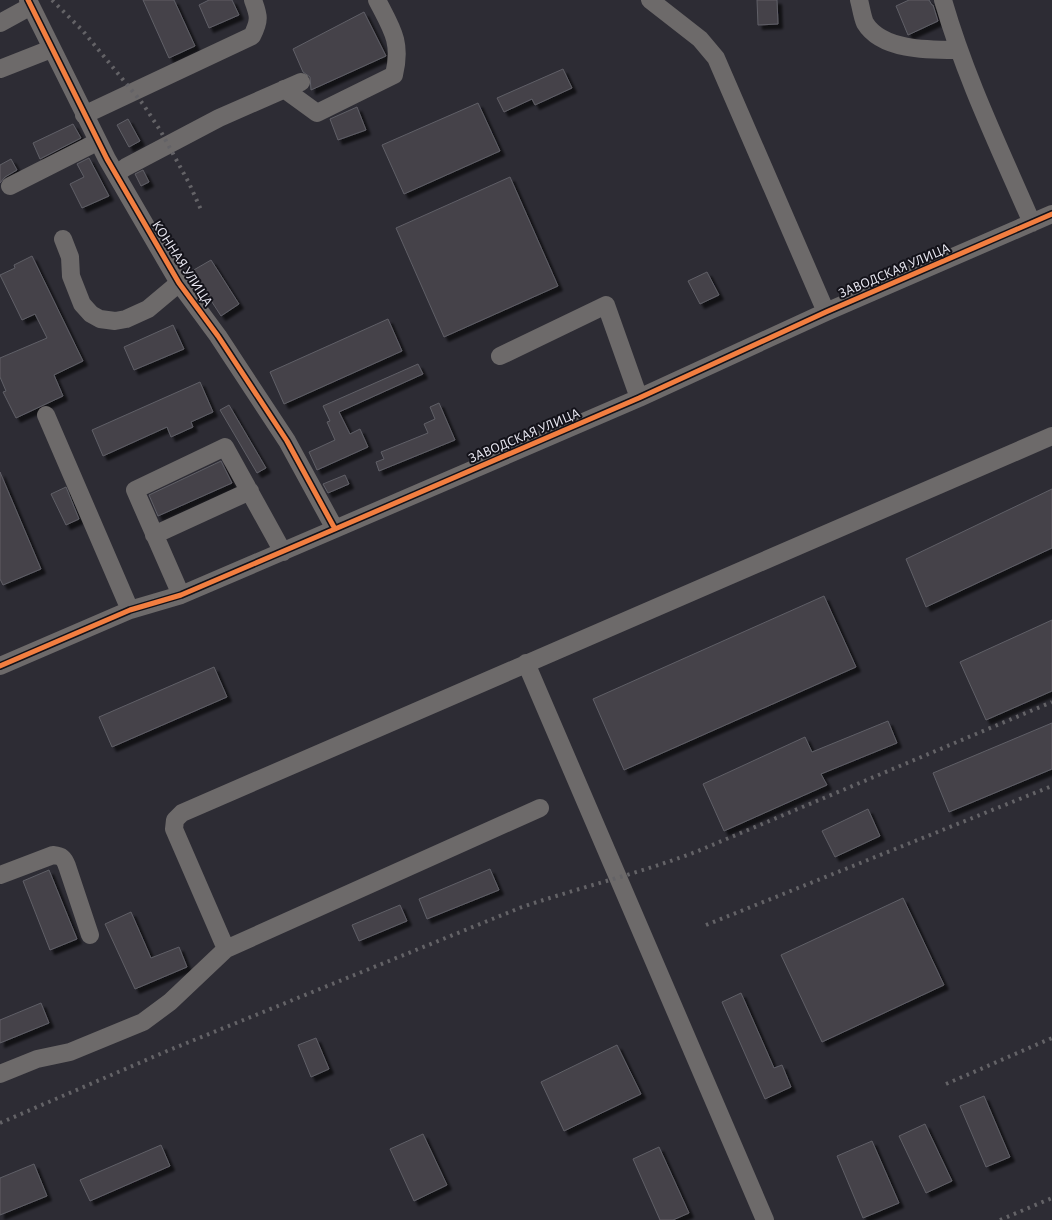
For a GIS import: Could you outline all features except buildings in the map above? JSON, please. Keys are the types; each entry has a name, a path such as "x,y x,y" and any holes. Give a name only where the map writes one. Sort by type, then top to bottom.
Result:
{"street":[{"path":"84,115 252,36 259,23 253,0"},
{"path":"284,89 317,112 394,75 398,58 396,42 377,0"},
{"path":"650,0 700,39 716,58 826,312"},
{"path":"859,0 865,22 876,35 896,44 922,50 958,50"},
{"path":"943,0 958,50 1032,223"},
{"path":"0,23 29,3"},
{"name":"КОННАЯ УЛИЦА","path":"29,3 97,142 179,283 218,336 287,441 335,529"},
{"path":"0,69 51,49"},
{"path":"116,174 219,118 301,82"},
{"path":"10,186 97,142"},
{"name":"ЗАВОДСКАЯ УЛИЦА","path":"0,666 130,610 180,595 283,552 639,398 826,312 1052,214"},
{"path":"63,239 70,256 71,276 82,304 91,314 100,319 115,321 141,313 179,283"},
{"path":"500,356 606,306 639,398"},
{"path":"46,416 130,610"},
{"path":"226,949 174,829 175,820 182,813 1052,436"},
{"path":"180,595 134,490 225,447 283,552"},
{"path":"154,535 250,491"},
{"path":"526,663 765,1220"},
{"path":"0,1074 37,1059 70,1052 143,1022 170,1002 226,949 540,808"},
{"path":"0,875 53,855 64,858 90,935"}],"railway":[{"path":"52,0 83,31 143,104 160,130 189,183 202,212"},
{"path":"0,1123 167,1051 522,907 698,851 1052,702"},
{"path":"706,925 1052,786"},
{"path":"946,1084 1052,1038"},
{"path":"1000,1220 1052,1198"}],"cycle path":[{"path":"28,0 107,159 179,283 218,336 287,441 335,529"},
{"path":"0,666 130,610 181,595 335,529 639,398 826,312 1052,214"}]}
